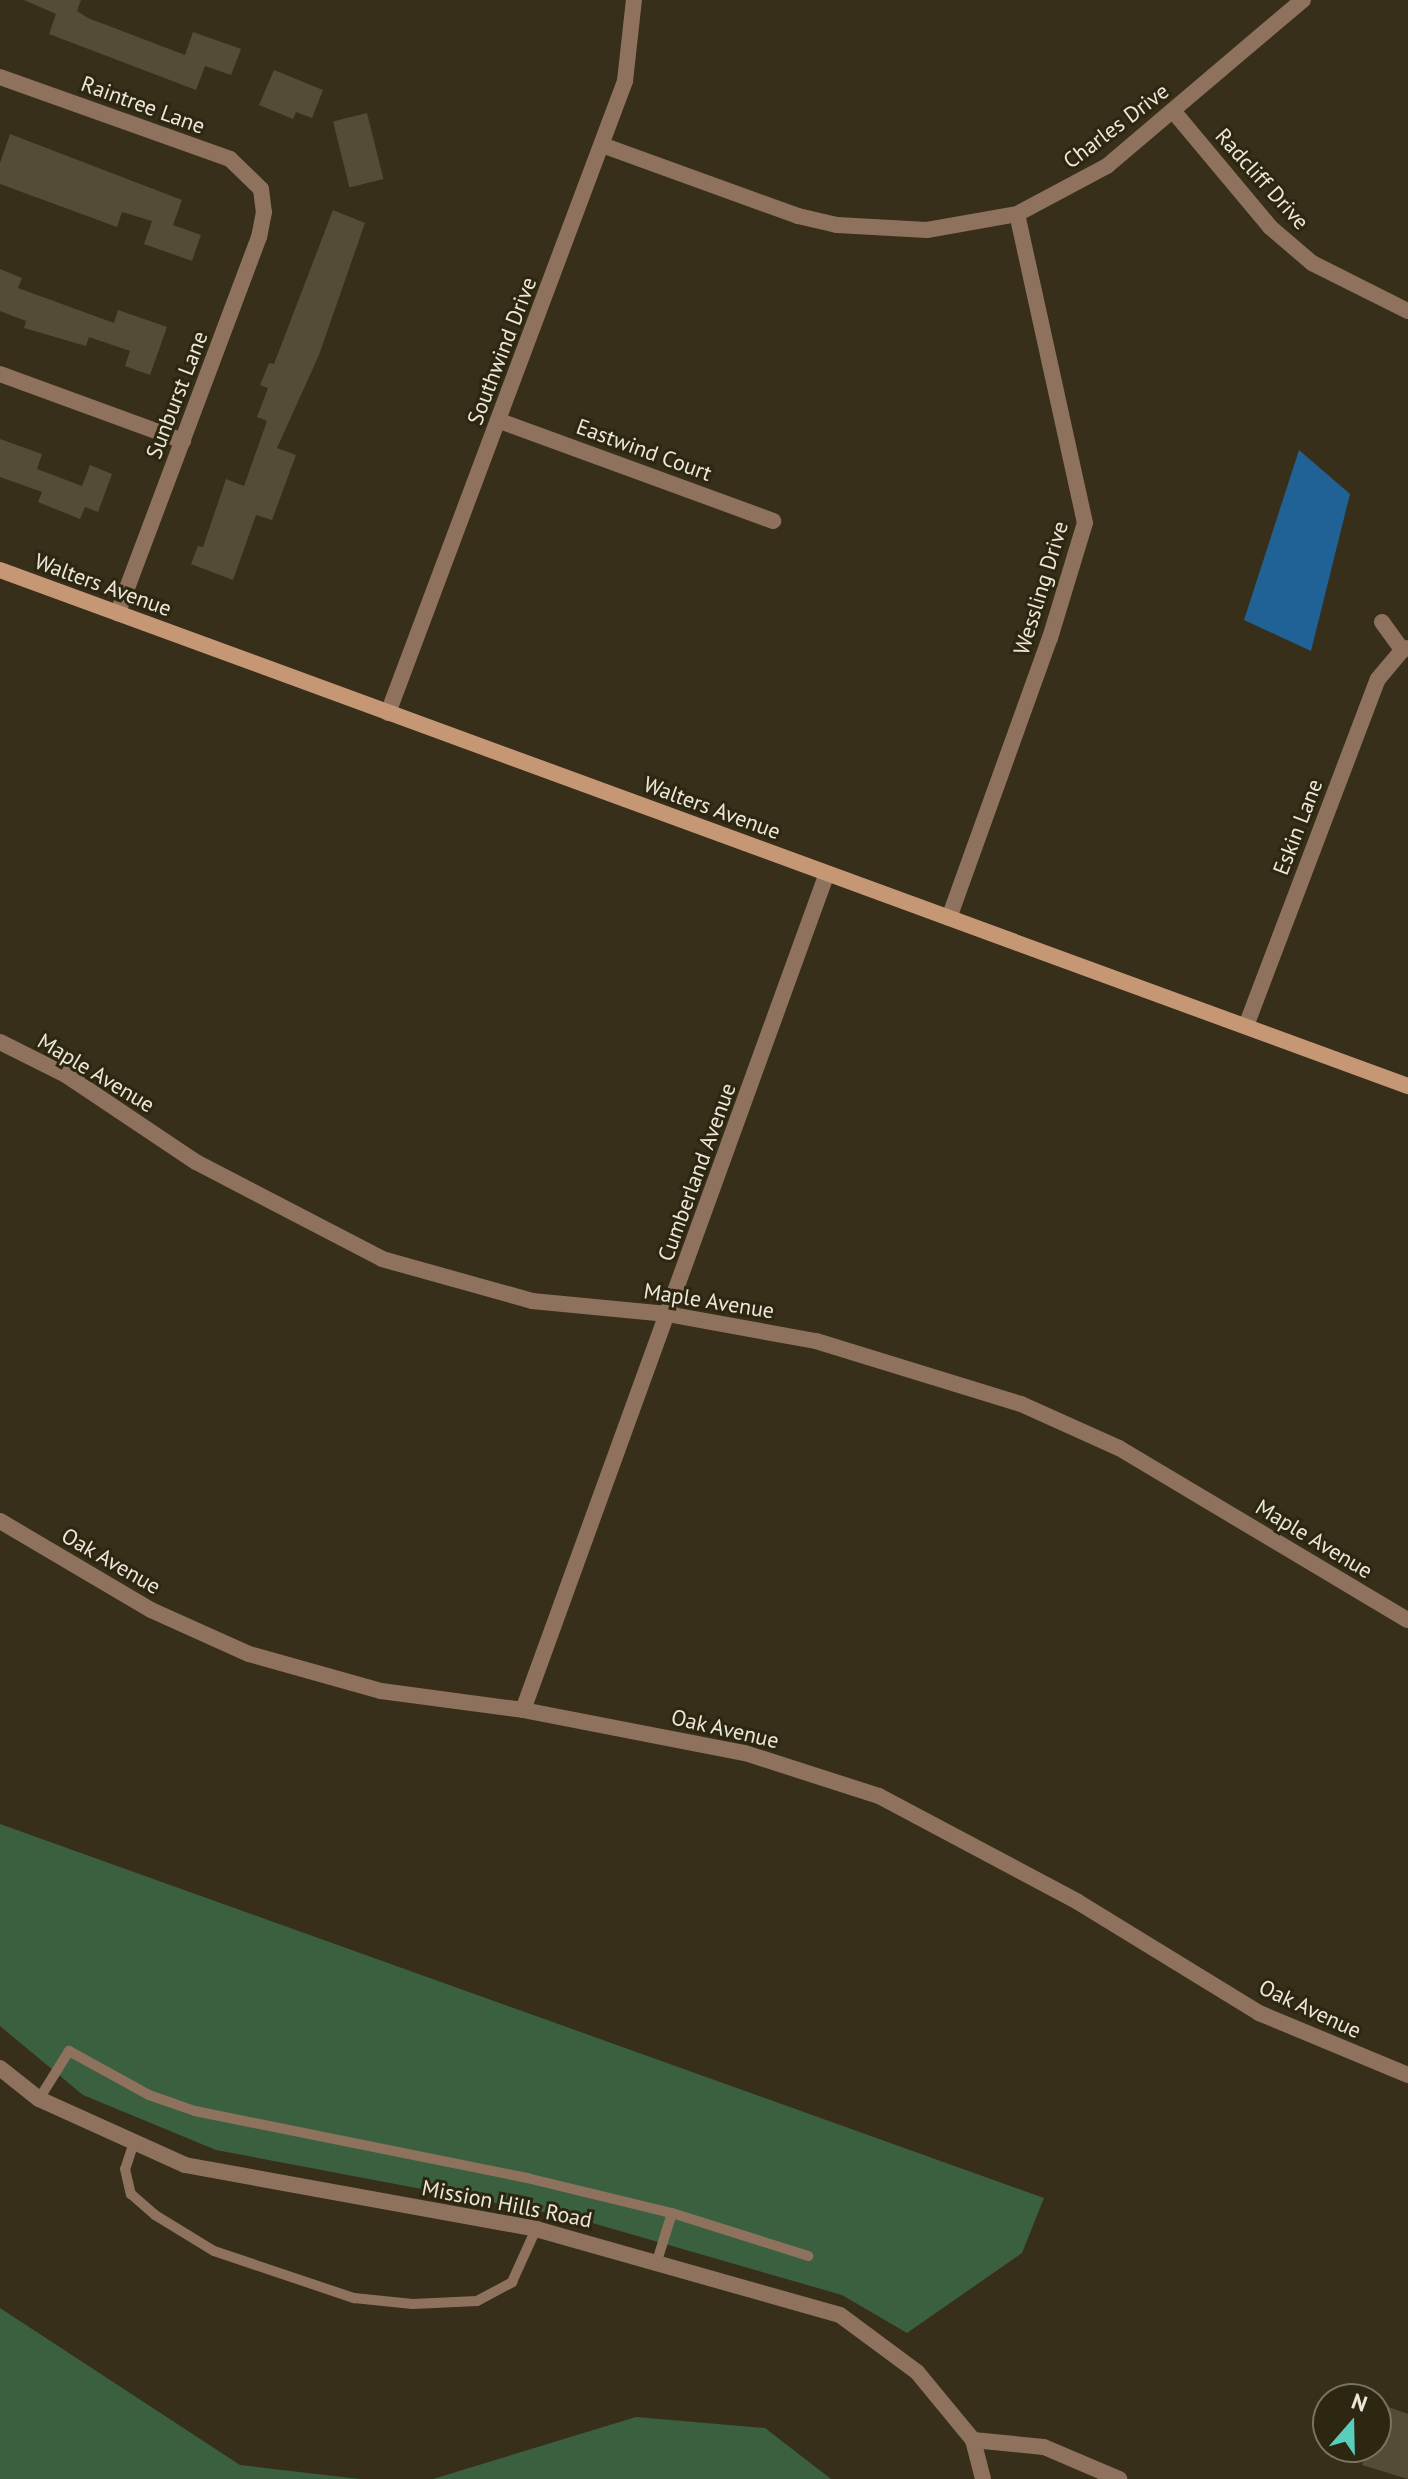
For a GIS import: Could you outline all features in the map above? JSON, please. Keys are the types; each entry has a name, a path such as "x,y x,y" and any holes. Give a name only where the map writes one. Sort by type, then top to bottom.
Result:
{"main road":[{"name":"Walters Avenue","path":"0,570 1408,1086"}],"street":[{"name":"Southwind Drive","path":"388,713 602,145 632,51 634,0"},
{"name":"Charles Drive","path":"602,145 798,216 837,225 927,230 1017,214 1107,166 1302,0"},
{"name":"Raintree Lane","path":"0,77 230,159 261,189"},
{"name":"Radcliff Drive","path":"1174,112 1270,227 1312,263 1408,311"},
{"name":"Sunburst Lane","path":"118,613 259,237 264,212 261,189"},
{"name":"Wessling Drive","path":"949,918 1050,638 1085,523 1017,214"},
{"path":"0,374 183,441"},
{"name":"Eastwind Court","path":"500,421 773,521"},
{"path":"1382,622 1405,649"},
{"name":"Eskin Lane","path":"1246,1026 1378,679 1405,649"},
{"name":"Cumberland Avenue","path":"523,1710 827,873"},
{"name":"Maple Avenue","path":"0,1042 66,1075 196,1162 382,1259 532,1301 667,1314 816,1341 1021,1404 1119,1448 1408,1620"},
{"name":"Oak Avenue","path":"0,1521 151,1610 249,1654 381,1691 523,1710 745,1753 879,1796 1078,1902 1259,2013 1408,2075"},
{"name":"Mission Hills Road","path":"0,2068 39,2099 185,2165 536,2229 840,2315 917,2372 973,2440 983,2479"},
{"path":"973,2440 1044,2447 1119,2479"}],"lane":[{"path":"39,2099 69,2051 149,2095 195,2111 527,2178 672,2213 808,2256"},
{"path":"134,2142 125,2169 131,2194 155,2215 214,2251 354,2298 413,2304 477,2301 512,2282 536,2229"},
{"path":"657,2261 672,2213"}],"green space":[{"path":"0,1824 1044,2198 1022,2253 907,2333 842,2295 575,2218 216,2150 83,2095 0,2026"},
{"path":"0,2308 240,2465 360,2479 0,2479"},
{"path":"636,2417 765,2428 831,2479 433,2479"}],"water":[{"path":"1299,450 1350,494 1311,651 1244,620"}],"building":[{"path":"24,0 81,0 77,11 88,18 185,55 193,32 241,49 231,75 205,66 196,90 49,34 56,14"},
{"path":"274,70 323,90 312,118 296,112 293,119 259,105"},
{"path":"367,113 383,179 349,187 333,121"},
{"path":"10,134 182,200 173,225 201,235 192,261 144,244 152,221 122,212 117,227 0,184 0,163"},
{"path":"333,210 365,223 319,355 277,448 296,455 272,520 256,515 233,580 191,564 198,546 203,547 226,479 244,486 267,421 257,417 268,388 260,385 269,363 274,364"},
{"path":"0,269 22,278 18,288 114,323 118,310 167,327 150,375 125,366 130,351 89,337 86,346 24,328 26,321 0,311"},
{"path":"0,439 42,454 37,469 82,486 90,465 112,474 98,512 85,507 80,519 38,502 42,492 0,477"},
{"path":"1392,2408 1408,2414 1408,2479 1362,2465 1392,2463"}]}
